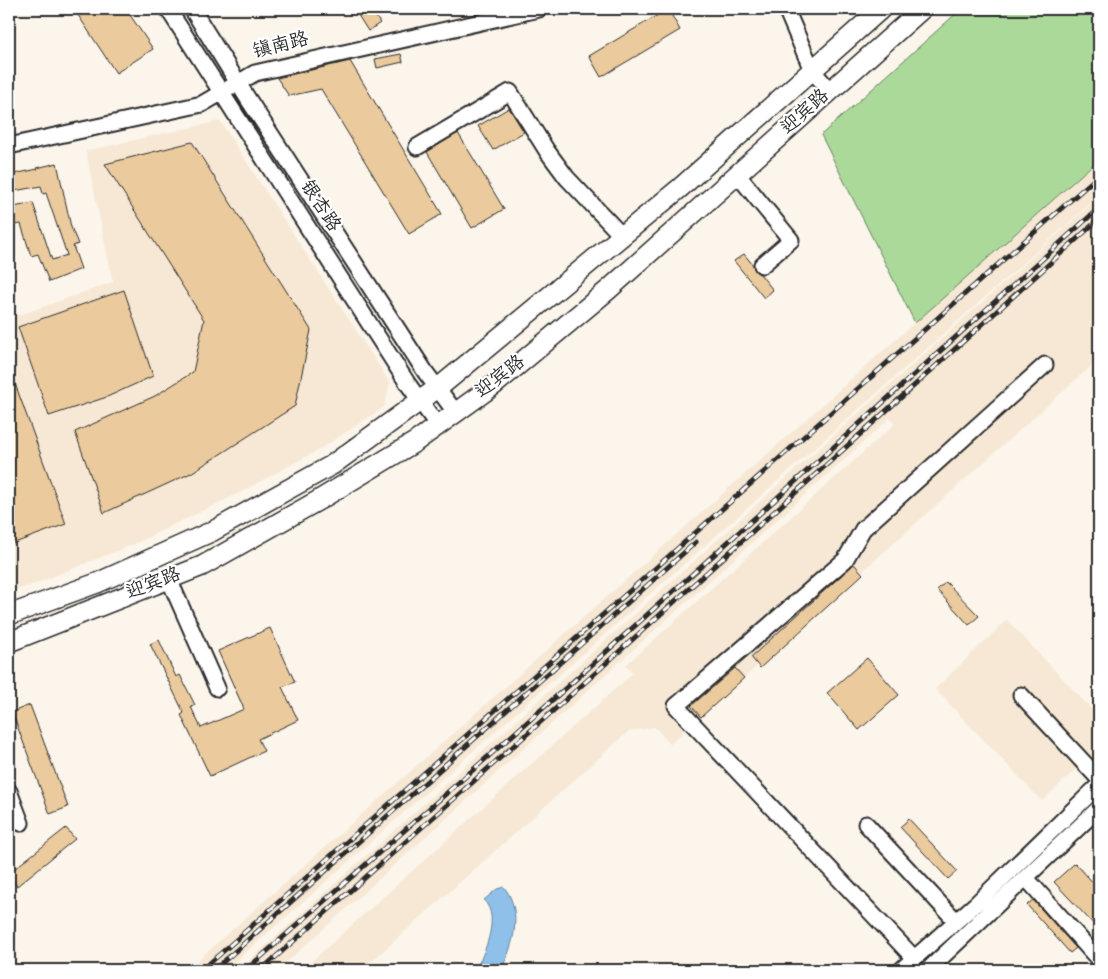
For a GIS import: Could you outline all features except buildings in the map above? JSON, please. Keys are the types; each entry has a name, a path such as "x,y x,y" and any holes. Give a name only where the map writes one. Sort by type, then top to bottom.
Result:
{"main road":[{"name":"迎宾路","path":"9,616 97,583 213,531 332,465 438,388 680,188 881,9"},
{"name":"迎宾路","path":"9,642 202,566 319,500 415,442 494,385 608,290 922,9"}],"street":[{"name":"银杏路","path":"168,9 438,426"},
{"name":"银杏路","path":"192,9 426,373 456,413"},
{"name":"镇南路","path":"9,146 202,104 255,73 540,9"},
{"path":"786,9 812,70 830,91"},
{"path":"417,147 510,92 566,178 622,236"},
{"path":"738,174 791,240 762,265"},
{"path":"914,958 676,706 845,560 863,529 1045,366"},
{"path":"169,579 217,688"},
{"path":"1021,695 1099,779"},
{"path":"901,970 956,921 1099,785"},
{"path":"9,791 21,823"},
{"path":"928,970 1099,808"},
{"path":"866,824 956,921"},
{"path":"1026,878 1099,961 1091,970"}],"shaded area":[{"path":"220,121 390,383 384,407 320,449 239,493 134,544 32,585 9,592 9,319 113,282 86,151"},
{"path":"1099,159 1099,196 226,970 187,970"},
{"path":"1099,197 1099,359 670,744 655,727 629,731 362,970 302,970 633,673 626,665 895,424 890,418 278,970 239,970"},
{"path":"1007,620 1099,717 1099,748 1042,801 935,689"}],"green space":[{"path":"961,9 1099,9 1099,159 915,323 821,135"}],"water":[{"path":"504,887 510,896 515,917 510,950 501,970 474,970 485,950 490,933 490,911 484,900 497,889"}],"railway":[{"path":"202,970 1099,175"},
{"path":"246,970 567,687 1099,208"},
{"path":"261,970 572,694 1099,219"},
{"path":"214,970 696,542"}]}
